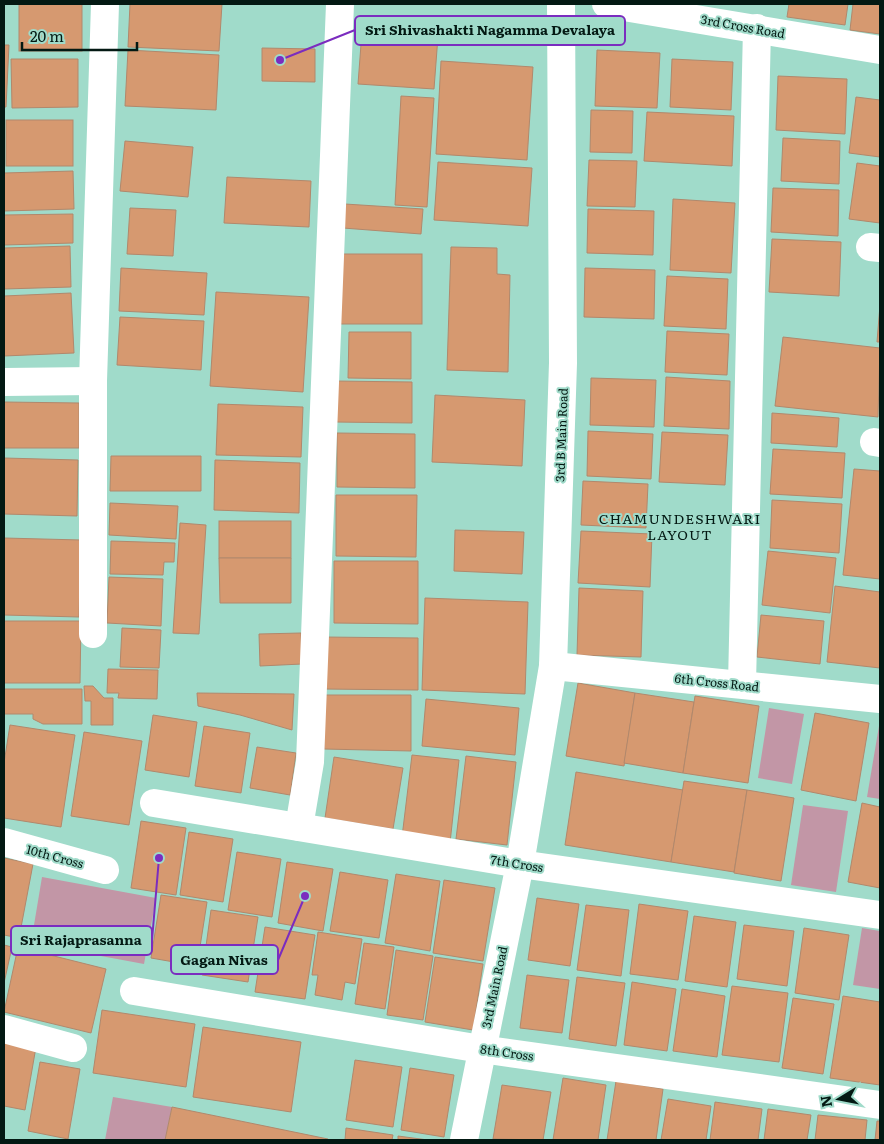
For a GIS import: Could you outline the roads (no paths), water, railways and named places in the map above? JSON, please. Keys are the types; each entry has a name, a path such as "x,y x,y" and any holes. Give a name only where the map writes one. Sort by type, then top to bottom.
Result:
{"street":[{"path":"93,634 93,381 105,4"},
{"path":"298,827 310,762 340,4"},
{"name":"3rd B Main Road","path":"520,864 553,666 563,363 561,4"},
{"name":"3rd Cross Road","path":"606,4 880,50"},
{"path":"742,684 757,28"},
{"path":"4,382 93,381"},
{"name":"6th Cross Road","path":"553,666 880,699"},
{"name":"7th Cross","path":"154,803 520,864 880,915"},
{"name":"10th Cross","path":"4,842 105,870"},
{"name":"3rd Main Road","path":"464,1140 520,864"},
{"name":"8th Cross","path":"134,991 481,1049 880,1105"},
{"path":"4,1030 73,1048"}],"place":[{"name":"Sri Shivashakti Nagamma Devalaya","path":"280,60"},
{"name":"Sri Rajaprasanna","path":"159,858"},
{"name":"Gagan Nivas","path":"305,896"}],"district":[{"name":"CHAMUNDESHWARI LAYOUT","path":"680,526"}]}
